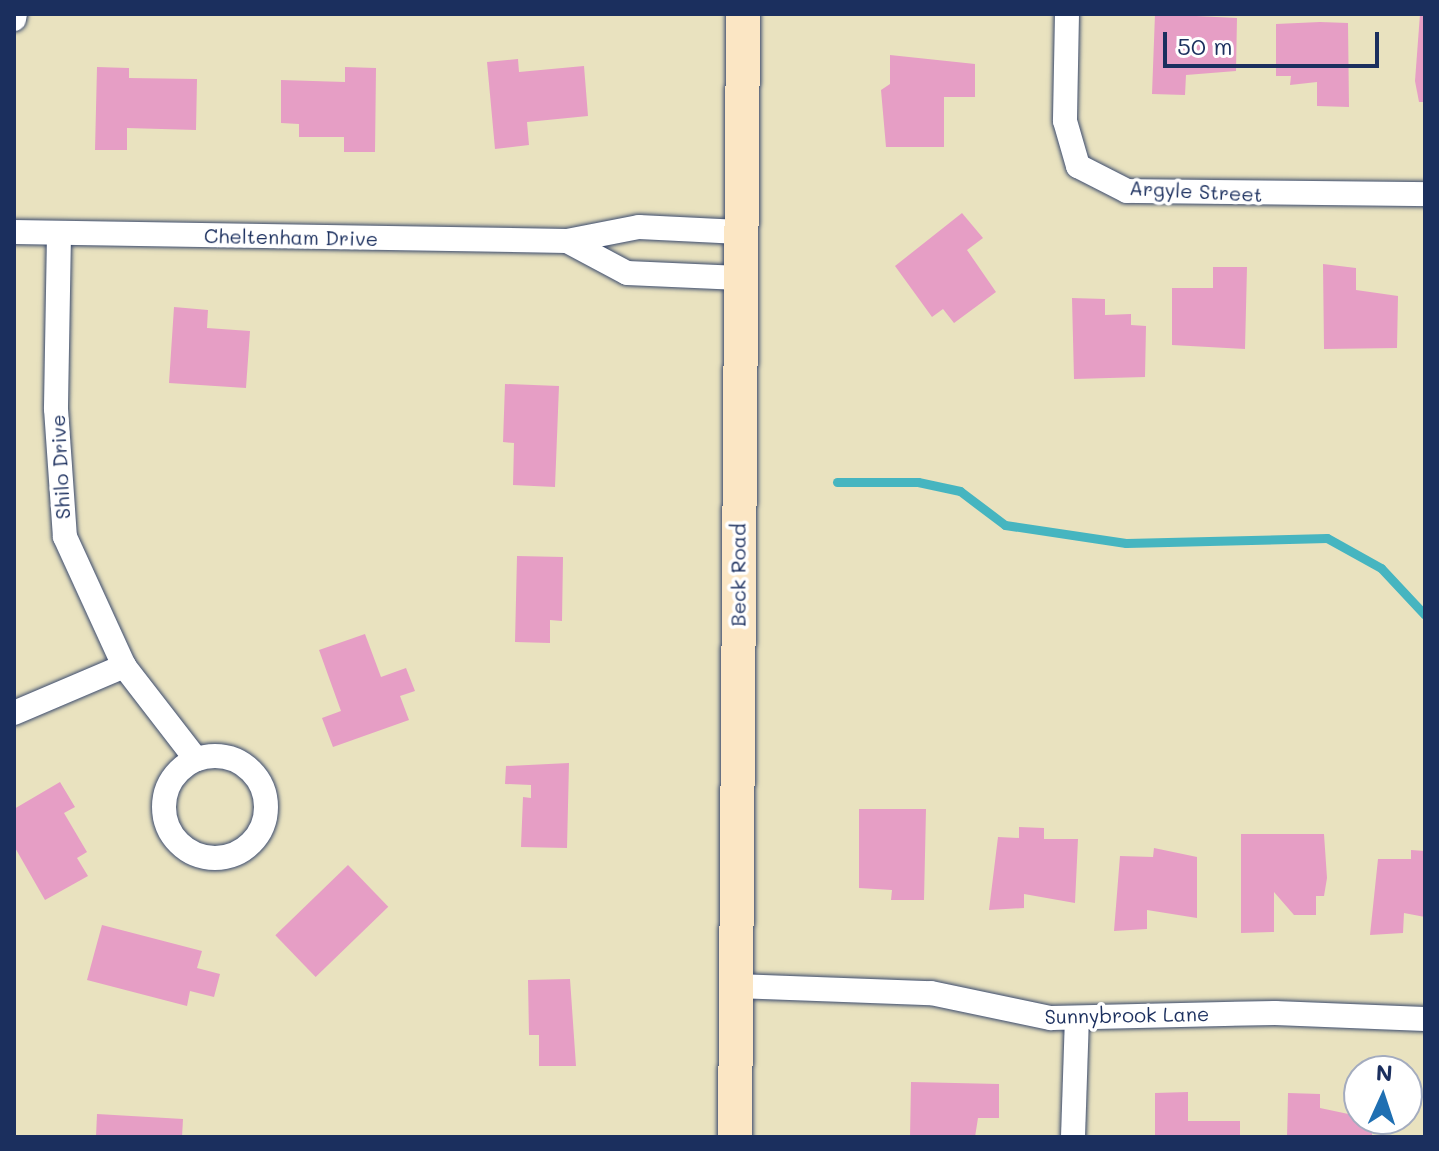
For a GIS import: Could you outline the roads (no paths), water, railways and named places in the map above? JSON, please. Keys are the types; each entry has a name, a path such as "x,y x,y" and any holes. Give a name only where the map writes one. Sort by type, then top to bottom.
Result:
{"main road":[{"name":"Beck Road","path":"735,1137 743,14"}],"street":[{"name":"Argyle Street","path":"1067,14 1065,121 1078,166 1127,191 1425,194"},
{"name":"Cheltenham Drive","path":"14,232 567,241 639,227 740,232"},
{"name":"Shilo Drive","path":"59,234 58,501 74,569 124,666 196,759"},
{"name":"Cheltenham Drive","path":"567,241 627,273 740,278"},
{"path":"14,713 124,666"},
{"path":"223,756 248,766 263,788 266,815 256,839 234,855 207,858 182,847 166,826 164,799 174,775 196,759 223,756"},
{"name":"Sunnybrook Lane","path":"736,986 931,993 998,1011 1077,1018 1275,1013 1425,1019"},
{"path":"1073,1137 1077,1018"}],"waterway":[{"path":"837,482 918,482 960,491 1005,525 1126,543 1327,538 1381,568 1425,615"}]}
